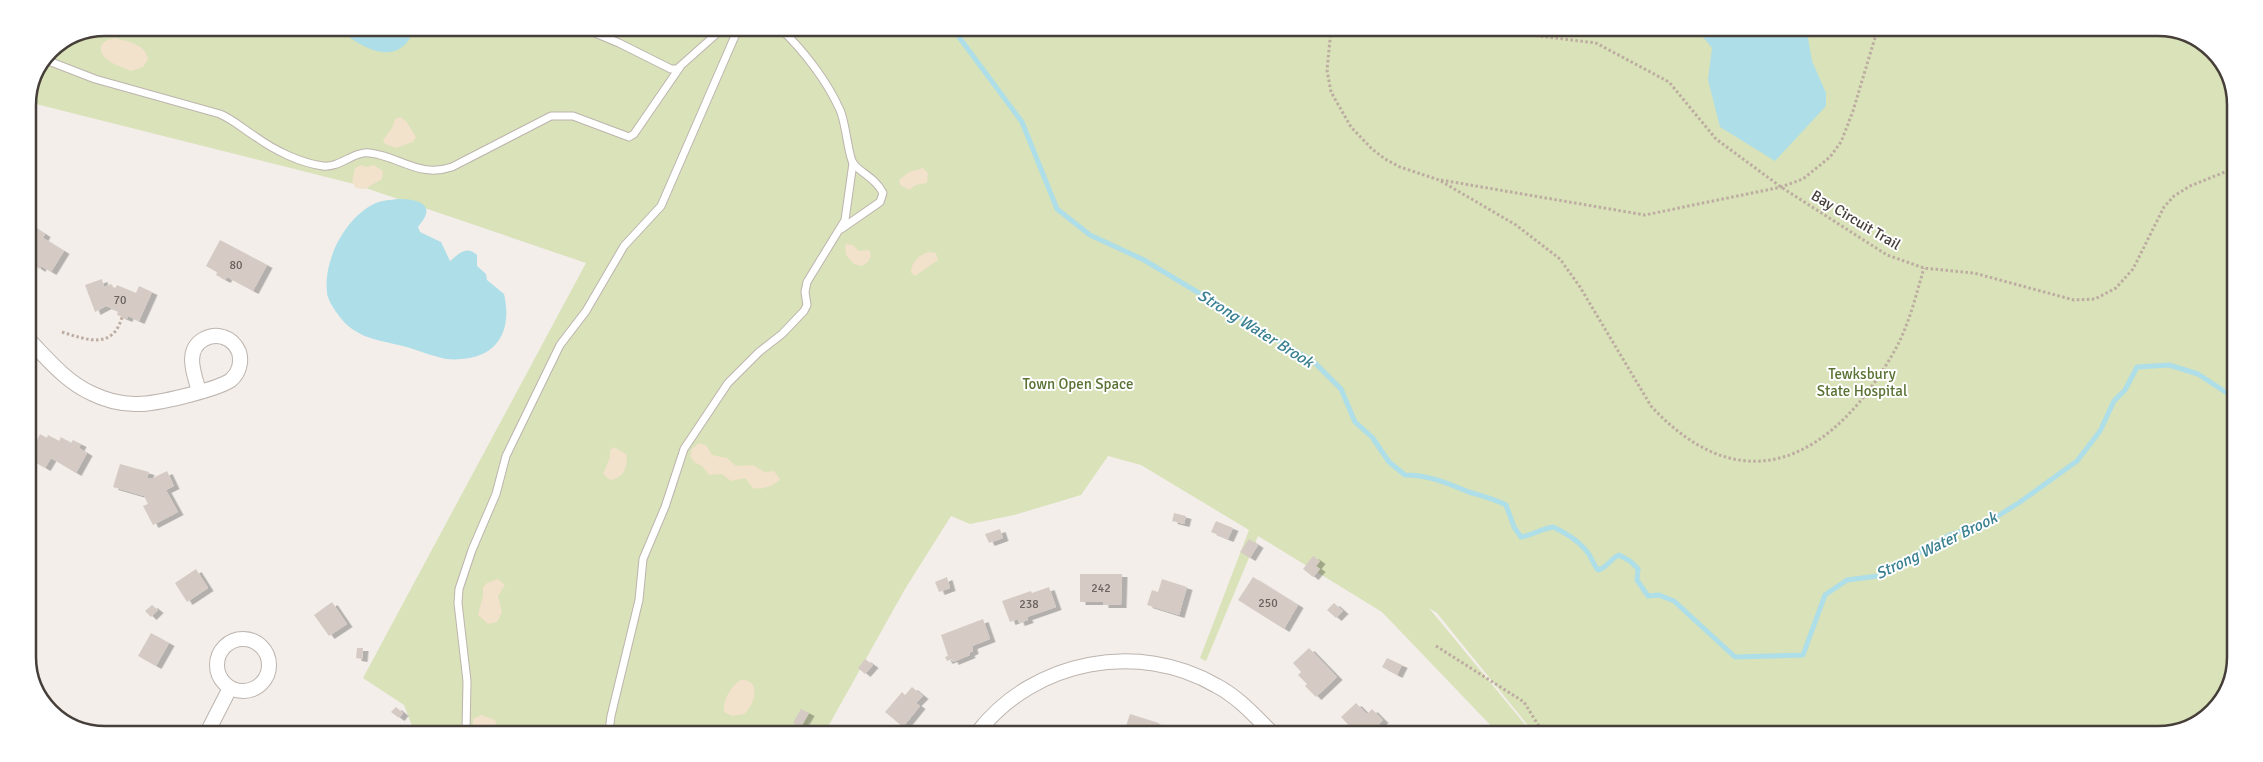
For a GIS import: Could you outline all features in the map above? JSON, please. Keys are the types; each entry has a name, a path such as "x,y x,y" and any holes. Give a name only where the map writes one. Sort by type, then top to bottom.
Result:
{"street":[{"path":"36,347 68,378 90,393 106,399 129,404 152,404 199,391"},
{"path":"984,726 1004,704 1042,680 1093,663 1136,661 1192,673 1218,686 1246,707 1265,726"},
{"path":"211,726 230,688"}],"lane":[{"path":"603,36 670,69 680,67"},
{"path":"52,62 94,79 220,114 238,123 268,144 308,163 329,166 357,154 369,153 422,170 435,170 452,167 551,116 573,116 629,137 634,134 665,92 680,67 714,36"},
{"path":"466,726 467,681 458,603 459,589 472,550 496,494 506,456 560,345 590,304 624,246 661,206 735,36"},
{"path":"610,726 639,600 643,559 665,507 684,449 728,383 759,352 782,334 804,311 807,305 805,292 807,282 828,244 845,220 853,163 847,130 840,110 825,83 787,36"},
{"path":"840,229 876,206 883,198 879,184 853,163"}],"path":[{"path":"1330,36 1327,70 1330,92 1343,116 1360,137 1385,159 1400,167 1439,180 1645,215 1780,187 1803,179 1830,157 1841,142 1853,111 1876,36"},
{"name":"Bay Circuit Trail","path":"1539,36 1596,43 1669,82 1716,139 1780,187 1888,255 1924,268 1974,273 2074,300 2095,299 2116,288 2132,269 2164,207 2174,196 2190,186 2227,171"},
{"path":"1439,180 1516,225 1560,259 1580,287 1651,406 1662,418 1700,446 1731,459 1753,462 1787,457 1803,450 1836,426 1864,397 1896,349 1913,307 1924,268"},
{"path":"62,332 86,340 110,337 117,331 122,317"},
{"path":"1436,646 1524,702 1539,726"}],"green space":[{"name":"Tewksbury State Hospital","path":"105,36 2158,36 2184,41 2203,53 2218,71 2222,79 2227,101 2227,657 2224,675 2215,695 2200,712 2180,722 2158,726 1528,726 1437,613 1429,608 1526,726 1491,726 1382,612 1258,536 1206,661 1200,658 1249,530 1141,465 1108,456 1081,495 1014,515 970,524 951,516 905,589 828,726 808,726 813,716 807,726 412,726 404,705 363,678 586,263 354,184 36,104 41,79 56,56 67,48 79,41"}],"sand":[{"path":"115,38 136,44 144,50 148,59 143,67 131,71 115,65 103,55 101,45 107,40"},
{"path":"400,117 406,121 416,137 413,142 396,148 385,144 383,140 392,128 395,119"},
{"path":"361,165 367,167 374,165 383,171 382,179 365,189 356,188 352,182 355,168"},
{"path":"923,168 928,173 927,183 916,185 909,190 900,185 899,180 909,172"},
{"path":"847,244 853,245 859,251 869,250 871,256 868,262 862,266 854,264 846,255 845,246"},
{"path":"928,252 936,253 938,260 915,276 911,273 914,262"},
{"path":"699,443 706,445 712,455 727,458 736,466 753,465 765,472 774,471 780,479 764,488 753,488 745,478 731,481 722,474 709,475 690,456 692,449"},
{"path":"614,447 626,454 627,463 622,474 610,480 603,474 610,457 610,450"},
{"path":"498,579 505,585 498,596 502,612 497,622 488,624 478,615 483,596 483,587 487,583"},
{"path":"741,680 752,684 754,688 753,699 744,714 732,716 724,712 724,703 731,689"},
{"path":"481,715 495,720 497,726 473,726 473,719"}],"water":[{"path":"348,36 411,36 400,49 390,52 380,52 358,43"},
{"path":"1702,36 1805,36 1808,38 1812,61 1826,93 1826,106 1775,161 1720,127 1708,80 1712,48"},
{"path":"398,199 417,201 425,206 426,214 418,227 420,232 441,242 450,261 460,253 466,251 473,252 477,255 477,266 486,274 487,280 504,294 506,310 502,335 487,352 475,357 446,359 370,338 346,324 331,304 327,292 329,266 333,253 346,228 365,209 376,203"}],"building":[{"path":"36,228 45,234 43,238 64,251 51,272 41,266 40,269 36,266"},
{"path":"220,240 267,265 253,291 227,277 225,280 216,275 217,272 206,266"},
{"path":"102,279 104,287 111,284 115,289 117,285 136,293 139,286 152,292 139,321 128,316 127,319 117,315 118,311 106,306 95,312 85,285"},
{"path":"40,434 47,438 48,435 59,441 61,437 71,443 73,440 81,444 79,448 87,453 76,473 51,458 45,468 36,463 36,442"},
{"path":"120,464 149,472 147,478 151,479 167,471 174,486 166,490 178,512 153,525 143,506 148,504 144,496 113,487"},
{"path":"1174,513 1186,516 1184,524 1172,521"},
{"path":"1216,521 1233,528 1228,539 1211,532"},
{"path":"1000,529 1003,538 989,543 985,534"},
{"path":"1249,539 1258,545 1250,558 1240,552"},
{"path":"1313,556 1320,561 1316,566 1320,569 1313,577 1303,569"},
{"path":"196,569 208,588 187,602 175,583"},
{"path":"1080,574 1122,574 1121,605 1103,605 1103,602 1080,602"},
{"path":"947,577 950,588 939,592 935,582"},
{"path":"1253,577 1298,605 1284,629 1238,600"},
{"path":"1162,579 1187,587 1179,615 1147,605 1152,590 1158,592"},
{"path":"1049,587 1056,607 1027,617 1028,620 1019,623 1018,619 1010,622 1002,601"},
{"path":"332,602 347,624 329,636 314,615"},
{"path":"1334,603 1343,611 1336,618 1327,610"},
{"path":"152,605 158,610 151,617 145,611"},
{"path":"983,619 990,639 972,646 973,651 969,653 970,655 953,662 952,659 947,661 945,657 948,656 941,635"},
{"path":"151,633 169,643 156,666 138,656"},
{"path":"357,648 363,648 362,659 356,658"},
{"path":"1309,648 1337,677 1316,697 1305,686 1307,684 1298,675 1301,672 1293,663"},
{"path":"1387,658 1402,665 1397,675 1382,667"},
{"path":"865,659 873,665 865,674 858,668"},
{"path":"912,687 923,696 916,703 920,706 902,726 885,712 902,692 905,695"},
{"path":"1356,703 1367,714 1372,709 1383,720 1379,724 1381,726 1349,726 1341,717"},
{"path":"396,707 403,713 399,718 391,712"},
{"path":"801,709 809,713 802,726 793,723"},
{"path":"1130,714 1159,723 1159,726 1126,726"}],"waterway":[{"name":"Strong Water Brook","path":"958,36 1022,122 1057,209 1090,235 1144,260 1314,362 1341,389 1355,422 1372,437 1389,462 1405,475 1422,476 1438,480 1506,505 1514,527 1521,537 1553,527 1558,529 1583,547 1598,570 1619,555 1630,561 1638,569 1637,580 1648,596 1659,595 1674,601 1735,657 1803,655 1825,595 1847,580 1878,576 1950,535 1990,521 2077,461 2100,431 2114,401 2125,390 2137,367 2169,365 2198,374 2227,393"}],"park label":[{"name":"Town Open Space","path":"1078,384"}]}
